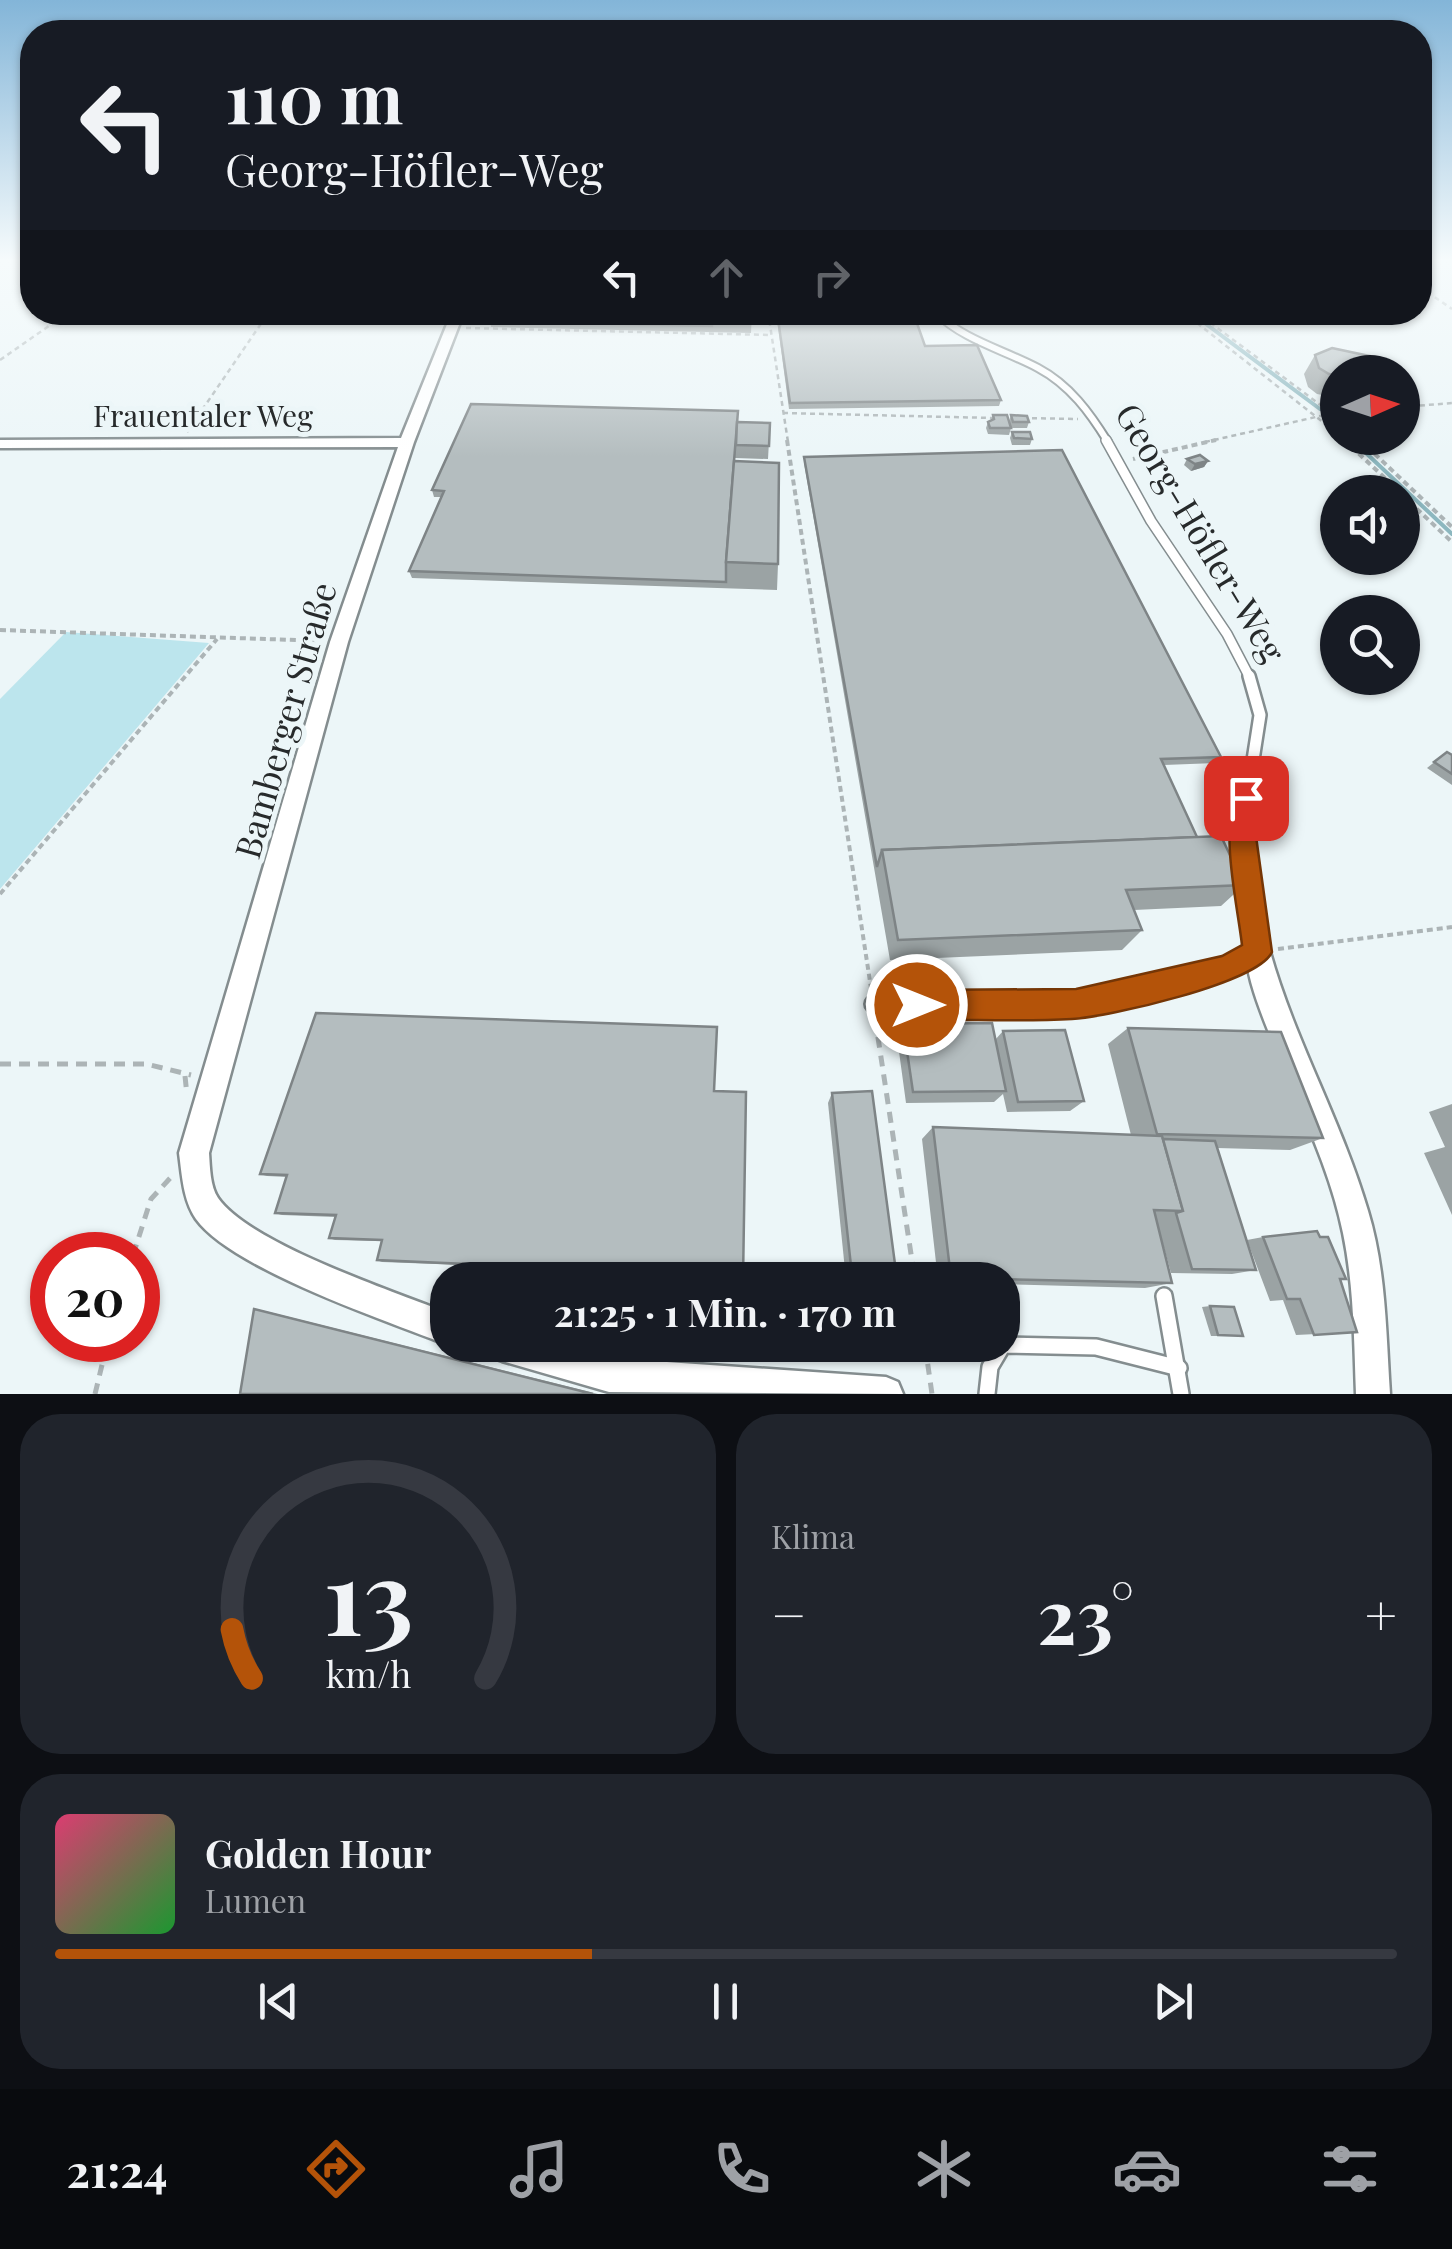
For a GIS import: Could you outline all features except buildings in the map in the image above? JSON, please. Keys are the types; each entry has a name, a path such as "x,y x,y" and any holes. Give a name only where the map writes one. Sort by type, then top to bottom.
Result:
{"street":[{"name":"Bamberger Straße","path":"194,1153 338,642 407,442 452,328"},
{"name":"Frauentaler Weg","path":"0,444 407,442"},
{"name":"Georg-Höfler-Weg","path":"1257,952 1268,998 1354,1214 1364,1267 1373,1394"},
{"path":"194,1153 206,1208 224,1228 310,1272 430,1321"},
{"path":"563,1362 609,1375 886,1394"}],"lane":[{"name":"Georg-Höfler-Weg","path":"949,327 1047,370 1072,392 1242,662 1260,706 1242,829 1257,952"},
{"path":"873,1004 1076,1004 1226,970 1257,952"},
{"path":"1164,1296 1181,1394"},
{"path":"987,1394 990,1368 1003,1345 1096,1347 1179,1368"}],"path":[{"path":"0,360 47,327"},
{"path":"180,443 259,327"},
{"path":"770,327 912,1262"},
{"path":"1203,327 1319,416"},
{"path":"1217,327 1320,402"},
{"path":"452,328 771,336"},
{"path":"1420,404 1452,403"},
{"path":"783,413 995,418"},
{"path":"1119,462 1319,416"},
{"path":"1014,418 1092,420"},
{"path":"1360,455 1381,475"},
{"path":"1376,455 1452,528"},
{"path":"1420,512 1452,542"},
{"path":"0,630 69,627 338,642"},
{"path":"0,894 218,638"},
{"path":"1257,952 1452,927"},
{"path":"0,1064 146,1064 184,1076 216,1073"},
{"path":"140,1232 151,1199 194,1153"},
{"path":"95,1394 103,1362"},
{"path":"927,1362 932,1394"}],"shaded area":[{"path":"66,632 209,643 0,889 0,699"}],"waterway":[{"path":"1210,327 1320,409"},
{"path":"1368,455 1452,534"}],"route":[{"path":"917,1005 1076,1004 1226,970 1257,952 1242,829 1246,798"}]}
